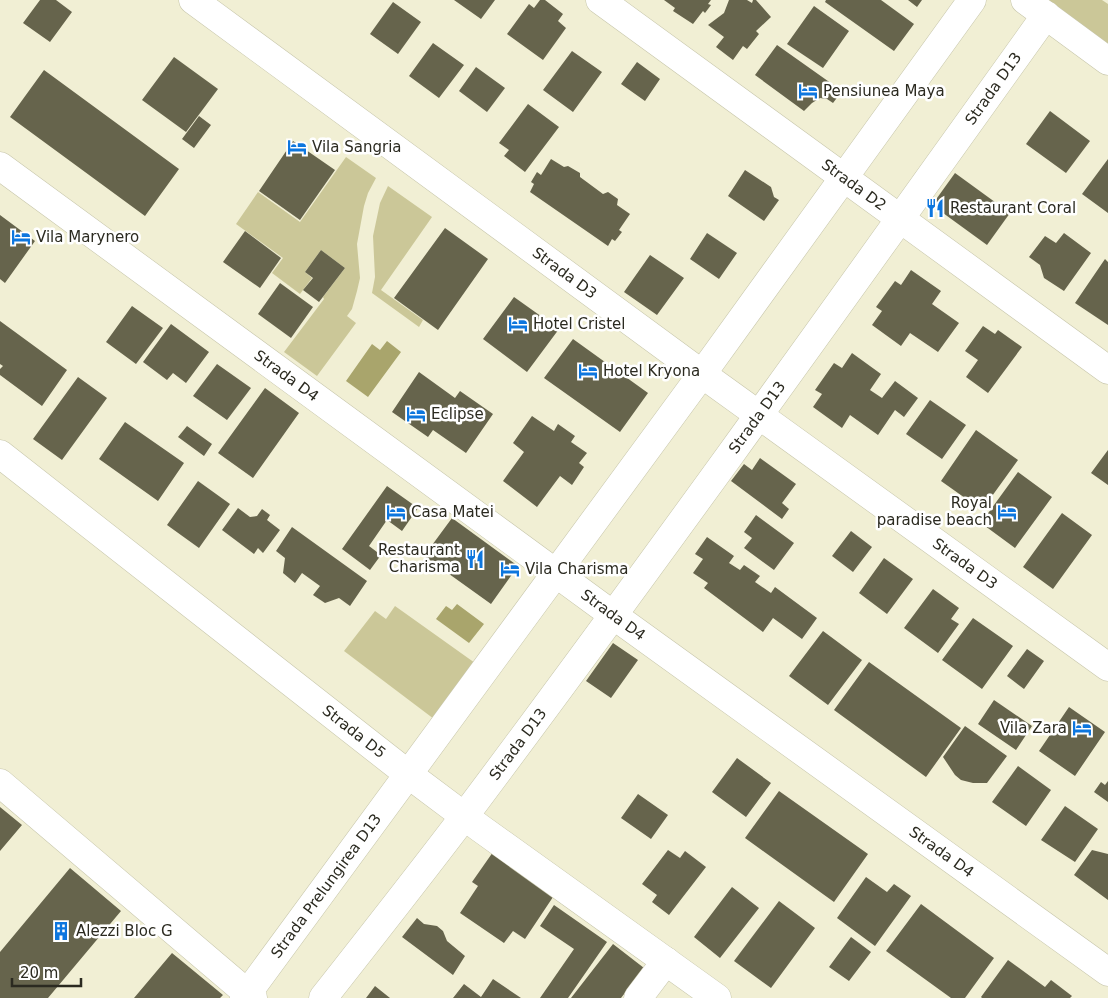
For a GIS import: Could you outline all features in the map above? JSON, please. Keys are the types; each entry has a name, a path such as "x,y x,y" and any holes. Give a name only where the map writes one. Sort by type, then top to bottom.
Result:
{"street":[{"name":"Strada D3","path":"194,0 758,415 1108,667"},
{"name":"Strada D2","path":"600,0 1108,370"},
{"path":"408,774 702,374 972,0"},
{"path":"1036,8 1108,61"},
{"name":"Strada D13","path":"464,816 613,615 900,219 1036,8"},
{"name":"Strada D4","path":"0,166 556,574 1108,972"},
{"name":"Strada D5","path":"0,454 408,774 717,998"},
{"name":"Strada Prelungirea D13","path":"248,996 408,774"},
{"path":"0,782 248,996"},
{"path":"323,998 464,816"},
{"path":"638,998 666,961"}],"shaded area":[{"path":"1047,0 1102,0 1108,4 1108,45"},
{"path":"346,157 376,178 364,206 357,244 360,278 352,309 347,316 356,323 317,376 284,352 345,268 321,250 305,272 312,278 300,294 272,273 283,258 236,224 258,192 300,222"},
{"path":"388,186 432,217 381,290 423,320 419,327 372,293 375,277 373,236 380,203"},
{"path":"387,341 401,352 368,397 346,381 372,344 380,350"},
{"path":"457,604 484,624 469,643 436,619 446,606 452,610"},
{"path":"395,606 475,663 434,719 344,651 375,611 386,619"}],"building":[{"path":"40,0 56,0 72,12 50,42 23,23"},
{"path":"454,0 495,0 481,19"},
{"path":"540,0 545,0 563,14 558,21 566,28 543,60 507,34 529,4 534,8"},
{"path":"664,0 711,0 708,4 711,5 705,13 703,11 693,24 673,11 675,8"},
{"path":"729,0 747,0 752,3 753,0 756,0 771,17 756,31 759,34 747,49 743,46 733,60 716,47 724,37 708,25 724,13"},
{"path":"826,0 881,0 914,24 894,51 825,2"},
{"path":"908,0 922,0 917,7"},
{"path":"393,2 421,22 398,54 370,34"},
{"path":"814,6 849,31 823,68 787,44"},
{"path":"433,43 464,65 439,98 409,76"},
{"path":"777,45 842,91 833,103 827,99 820,98 804,111 755,75"},
{"path":"572,51 602,72 573,112 543,90"},
{"path":"174,57 218,89 186,132 142,100"},
{"path":"637,62 660,79 645,101 621,84"},
{"path":"476,67 505,88 487,112 459,91"},
{"path":"44,70 179,169 145,216 10,117"},
{"path":"528,104 559,127 525,172 504,156 509,150 499,143"},
{"path":"1050,111 1090,141 1066,173 1026,144"},
{"path":"199,116 211,125 194,148 182,139"},
{"name":"Vila Sangria","path":"293,141 335,170 300,220 259,191"},
{"path":"551,159 564,167 568,166 580,173 580,177 603,194 608,192 618,199 617,205 630,214 619,230 622,232 615,241 612,239 608,246 530,192 534,184 531,182 537,172 541,175"},
{"path":"1108,159 1108,213 1082,194"},
{"path":"745,170 771,187 774,197 779,200 764,221 728,196"},
{"path":"955,173 1010,213 987,245 932,205"},
{"path":"0,215 35,241 5,283 0,279"},
{"path":"445,228 488,259 438,330 394,298"},
{"path":"245,231 281,258 260,288 223,262"},
{"path":"707,233 737,253 719,279 690,259"},
{"path":"1064,233 1091,253 1064,291 1044,278 1040,265 1029,257 1045,236 1056,243"},
{"path":"321,250 345,268 319,302 303,290 313,278 305,272"},
{"path":"650,255 684,278 657,315 624,292"},
{"path":"1105,259 1108,262 1108,325 1075,303"},
{"path":"911,270 941,291 932,304 959,323 938,352 910,333 901,346 872,325 882,311 876,307 895,281 901,285"},
{"path":"280,283 313,307 291,338 258,314"},
{"path":"514,297 559,329 527,372 483,339"},
{"path":"132,306 163,328 136,364 106,342"},
{"path":"0,321 67,370 42,406 0,375 0,369 3,366 0,364"},
{"path":"171,324 209,352 186,383 173,373 167,380 143,362"},
{"path":"983,326 995,334 998,330 1022,347 988,393 966,377 978,360 965,351"},
{"path":"573,339 648,393 620,432 544,378"},
{"path":"852,353 881,374 870,390 882,398 895,381 918,398 904,417 895,410 878,435 850,415 842,428 813,407 822,394 815,390 834,363 842,368"},
{"path":"217,364 251,388 227,420 193,396"},
{"path":"419,372 455,398 460,391 493,414 466,453 433,430 428,437 392,412"},
{"path":"78,377 107,398 62,460 33,439"},
{"path":"265,388 299,413 253,478 218,453"},
{"path":"930,400 966,425 942,459 906,434"},
{"path":"532,416 554,431 558,424 575,436 571,442 587,453 579,463 584,467 572,485 560,476 537,507 503,481 524,452 513,443"},
{"path":"125,422 184,463 158,501 99,459"},
{"path":"187,426 212,444 204,456 178,437"},
{"path":"976,430 1018,460 982,510 941,481"},
{"path":"1108,450 1108,485 1091,473"},
{"path":"760,458 796,484 782,503 789,509 782,519 731,481 744,464 752,470"},
{"path":"1018,472 1052,497 1015,548 981,523"},
{"path":"198,481 230,504 199,548 167,525"},
{"path":"387,486 418,508 402,531 387,520 369,546 381,555 370,570 342,549"},
{"path":"238,508 250,517 257,516 262,509 270,515 267,520 280,530 263,553 258,548 254,554 222,530"},
{"path":"1062,513 1092,535 1053,589 1023,567"},
{"path":"756,515 794,543 774,570 744,548 752,538 744,532"},
{"path":"452,518 518,566 491,604 424,556"},
{"path":"292,527 367,581 350,606 339,598 325,603 313,595 320,586 302,573 295,583 283,573 285,558 276,551"},
{"path":"851,531 872,547 853,572 832,556"},
{"path":"707,537 734,556 729,563 740,570 744,565 760,576 755,582 771,593 775,587 817,618 802,639 773,618 763,632 704,588 708,583 693,573 703,559 695,554"},
{"path":"884,558 913,579 887,614 859,593"},
{"path":"933,589 959,608 951,619 959,624 938,653 904,628"},
{"path":"973,618 1013,646 982,689 942,660"},
{"path":"823,631 862,660 828,705 789,676"},
{"path":"613,643 638,660 611,698 586,681"},
{"path":"1027,649 1044,661 1024,689 1007,676"},
{"path":"869,662 961,728 926,777 834,710"},
{"path":"994,700 1032,726 1016,750 978,724"},
{"path":"1069,707 1105,732 1075,776 1039,751"},
{"path":"965,726 1007,756 987,783 973,783 961,780 955,775 943,757"},
{"path":"737,758 771,783 746,817 712,792"},
{"path":"1018,766 1051,790 1026,826 992,802"},
{"path":"1108,781 1108,802 1094,792 1101,782 1105,785"},
{"path":"779,791 868,854 834,902 745,838"},
{"path":"638,794 668,815 651,839 621,818"},
{"path":"1065,806 1098,829 1075,862 1041,840"},
{"path":"0,807 22,825 0,851"},
{"path":"668,850 680,858 685,851 706,867 669,915 652,902 657,895 642,884"},
{"path":"1092,850 1108,854 1108,900 1074,875"},
{"path":"493,852 555,894 525,939 513,931 504,943 460,913 478,886 472,882"},
{"name":"Alezzi Bloc G","path":"70,868 121,911 48,998 0,998 0,952"},
{"path":"866,877 887,892 894,884 911,896 875,946 837,918"},
{"path":"732,887 759,908 720,958 694,937"},
{"path":"779,901 815,928 771,988 734,961"},
{"path":"921,904 994,958 965,998 951,998 886,951"},
{"path":"554,905 607,942 568,998 540,998 574,949 540,926"},
{"path":"417,918 424,924 437,926 443,931 447,941 465,956 453,975 402,937"},
{"path":"851,937 871,952 849,981 829,967"},
{"path":"613,944 644,968 621,998 571,998"},
{"path":"172,953 223,995 220,998 134,998"},
{"path":"1008,960 1045,987 1051,980 1072,996 1070,998 982,998"},
{"path":"493,979 521,998 453,998 464,984 481,997"},
{"path":"375,986 390,998 366,998"}],"place":[{"name":"Pensiunea Maya","path":"808,91"},
{"name":"Vila Sangria","path":"297,147"},
{"name":"Restaurant Coral","path":"935,208"},
{"name":"Vila Marynero","path":"21,237"},
{"name":"Hotel Cristel","path":"518,324"},
{"name":"Hotel Kryona","path":"588,371"},
{"name":"Eclipse","path":"416,414"},
{"name":"Casa Matei","path":"396,512"},
{"name":"Royal paradise beach","path":"1007,512"},
{"name":"Restaurant Charisma","path":"475,559"},
{"name":"Vila Charisma","path":"510,569"},
{"name":"Vila Zara","path":"1082,728"},
{"name":"Alezzi Bloc G","path":"61,931"}]}
